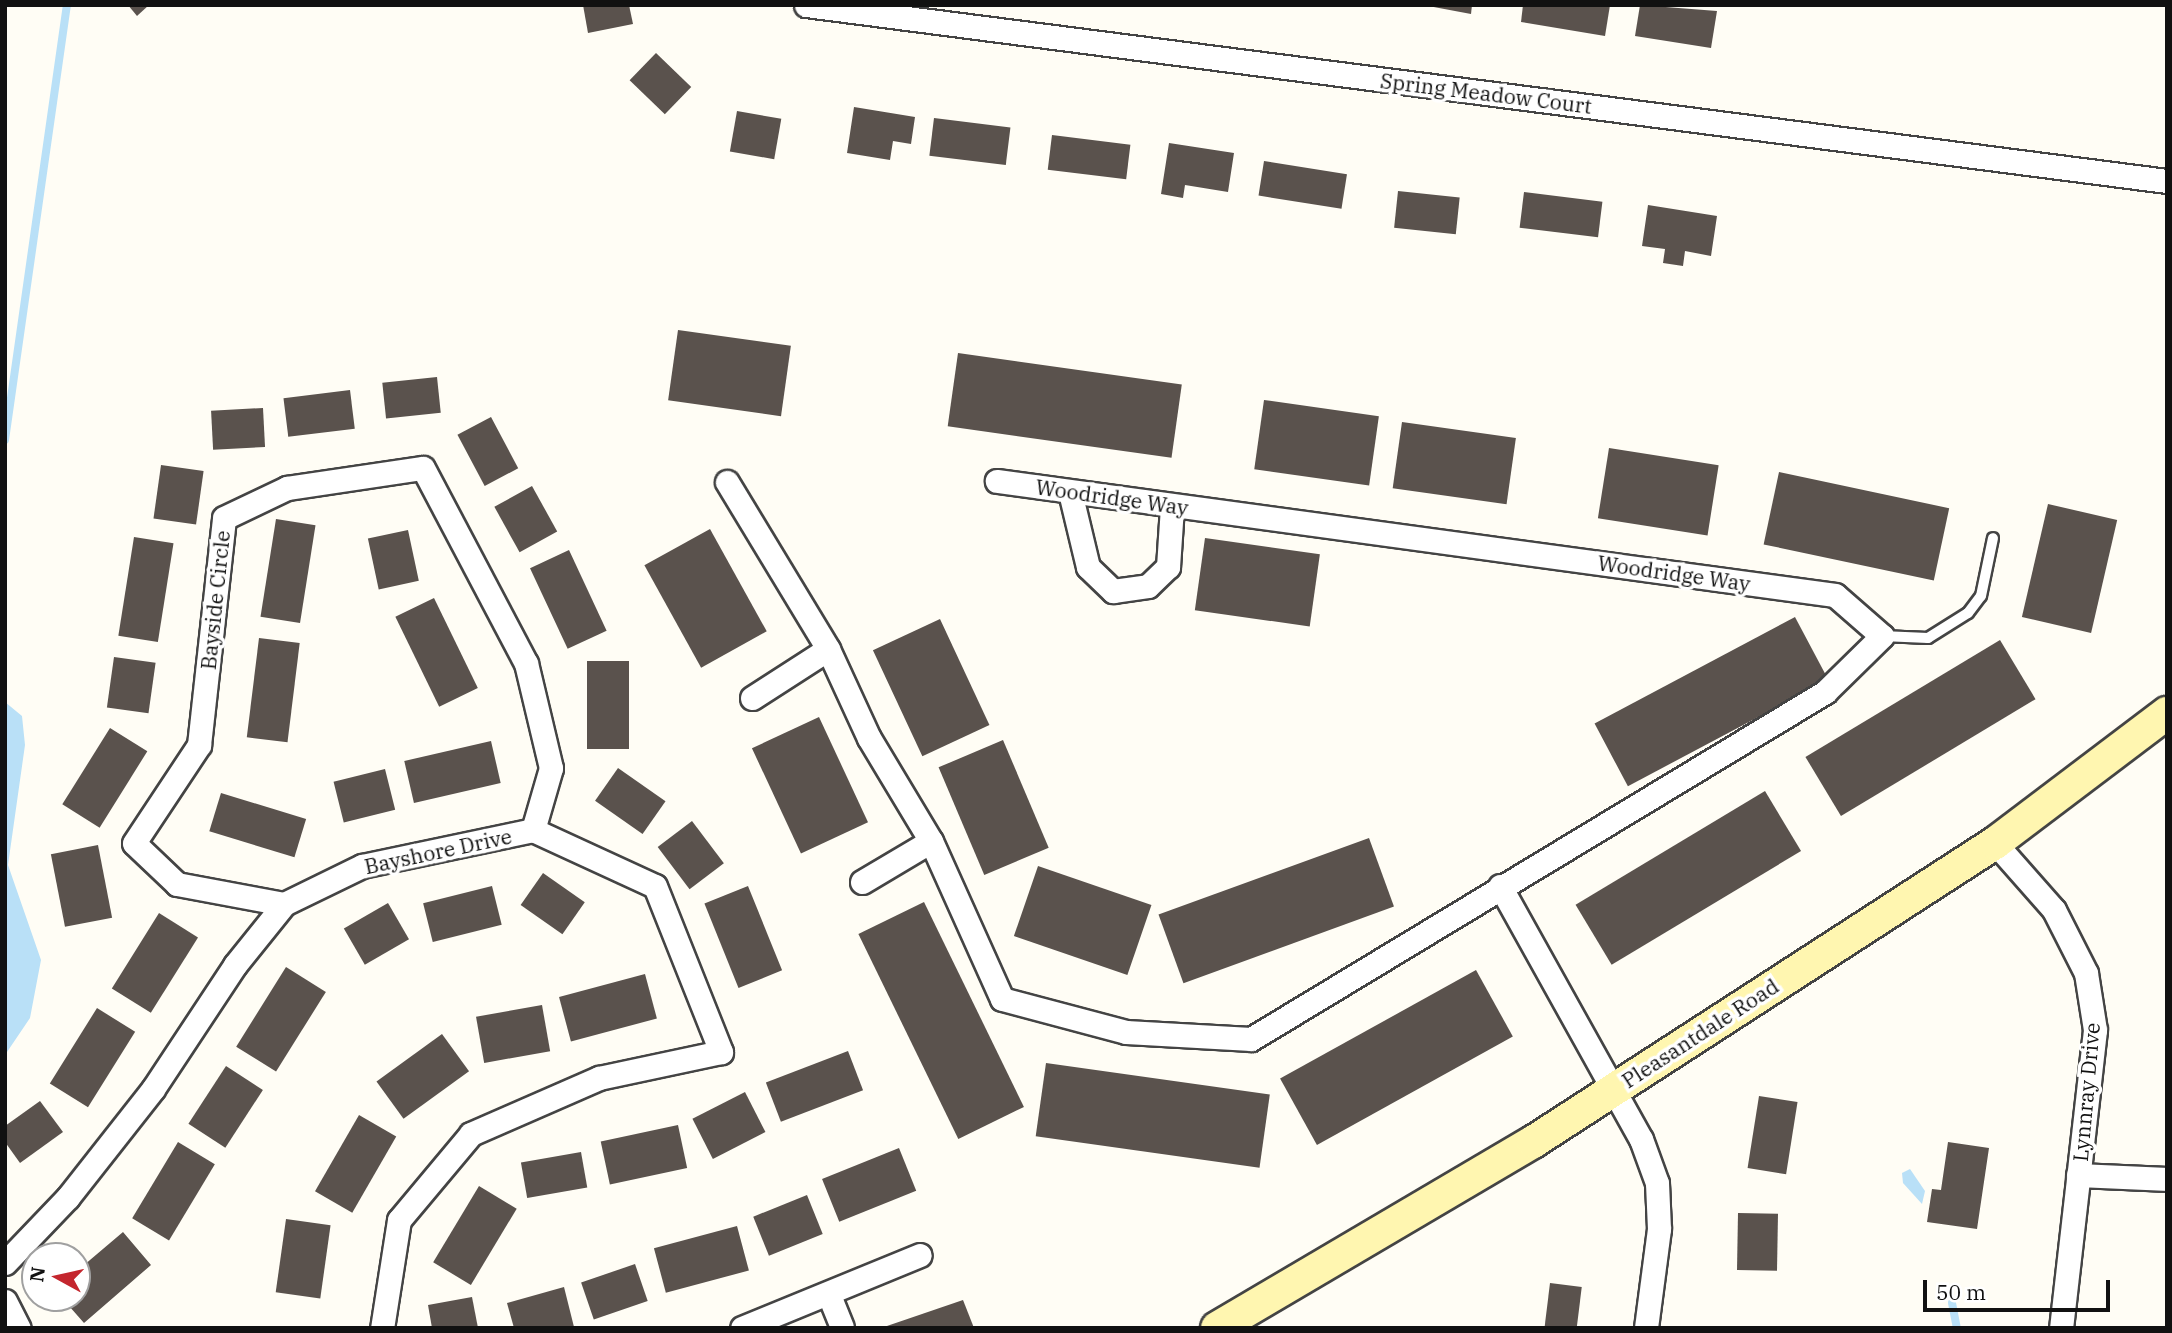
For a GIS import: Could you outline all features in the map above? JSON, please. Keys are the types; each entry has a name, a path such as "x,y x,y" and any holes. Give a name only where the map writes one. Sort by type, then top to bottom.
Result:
{"main road":[{"name":"Pleasantdale Road","path":"1217,1328 1612,1090 1995,843 2167,713"}],"street":[{"name":"Spring Meadow Court","path":"806,5 2167,181"},
{"name":"Bayside Circle","path":"284,904 177,884 134,843 199,745 225,518 287,488 423,468 526,663 551,768 534,830"},
{"name":"Woodridge Way","path":"997,481 1835,595 1882,636"},
{"path":"727,482 828,649 869,738 931,841 1002,999 1126,1032 1251,1039 1500,886 1825,692 1882,636"},
{"path":"1070,492 1088,567 1113,591 1148,586 1168,568 1172,506"},
{"path":"751,698 828,649"},
{"name":"Bayshore Drive","path":"5,1263 68,1197 144,1100 234,965 284,904 362,866 534,830 655,886 722,1052 599,1078 471,1133 399,1220 382,1328"},
{"path":"862,882 931,841"},
{"name":"Lynnray Drive","path":"1995,843 2054,910 2086,973 2095,1030 2061,1328"},
{"path":"1500,886 1641,1139 1657,1183 1660,1228 1646,1328"},
{"path":"2078,1175 2167,1179"},
{"path":"742,1328 829,1295 920,1255"},
{"path":"829,1295 842,1328"},
{"path":"5,1301 19,1328"}],"lane":[{"path":"1882,636 1928,638 1968,614 1980,596 1993,538"}],"water":[{"path":"5,702 22,716 25,745 8,865 41,960 30,1018 5,1055"},
{"path":"1910,1169 1925,1191 1922,1204 1903,1183 1902,1173"}],"building":[{"path":"128,5 149,5 137,16"},
{"path":"583,5 629,5 633,24 588,33"},
{"path":"1423,5 1472,5 1471,14"},
{"path":"1523,5 1610,5 1605,36 1521,22"},
{"path":"1640,5 1717,11 1711,48 1635,36"},
{"path":"656,53 691,87 665,114 630,80"},
{"path":"854,107 915,117 911,144 893,141 890,160 847,153"},
{"path":"737,111 781,119 774,159 730,151"},
{"path":"934,118 1010,127 1006,165 929,156"},
{"path":"1052,135 1130,145 1126,179 1048,170"},
{"path":"1169,143 1234,153 1228,192 1185,185 1183,198 1161,194"},
{"path":"1264,161 1347,174 1341,209 1259,196"},
{"path":"1398,191 1460,197 1456,234 1394,228"},
{"path":"1524,192 1602,202 1598,237 1520,228"},
{"path":"1648,205 1717,216 1711,256 1685,251 1683,266 1663,263 1665,249 1642,246"},
{"path":"678,330 791,346 781,416 668,400"},
{"path":"958,353 1182,384 1172,458 948,426"},
{"path":"437,377 441,413 386,419 382,383"},
{"path":"350,390 355,429 288,437 283,398"},
{"path":"1264,400 1379,416 1369,485 1254,469"},
{"path":"263,408 265,447 213,450 211,411"},
{"path":"491,417 518,468 485,486 457,435"},
{"path":"1402,422 1516,438 1507,504 1393,488"},
{"path":"1609,448 1719,465 1708,535 1598,518"},
{"path":"161,465 204,471 196,524 153,518"},
{"path":"1779,472 1949,508 1934,581 1764,544"},
{"path":"532,486 557,531 520,552 494,507"},
{"path":"2048,504 2117,520 2091,633 2022,617"},
{"path":"276,519 316,525 300,623 261,617"},
{"path":"710,529 767,631 701,668 644,565"},
{"path":"408,530 419,581 379,589 368,539"},
{"path":"134,537 174,543 158,642 118,636"},
{"path":"1205,538 1320,554 1310,626 1195,610"},
{"path":"569,550 607,631 568,649 530,568"},
{"path":"434,598 478,688 439,707 395,617"},
{"path":"1795,617 1828,680 1628,786 1595,724"},
{"path":"940,619 989,725 922,756 873,650"},
{"path":"259,638 300,643 288,742 247,737"},
{"path":"2000,640 2036,699 1841,816 1805,757"},
{"path":"114,657 156,663 148,713 107,708"},
{"path":"587,661 629,661 629,749 587,749"},
{"path":"819,717 868,822 801,853 752,748"},
{"path":"110,728 147,751 100,828 62,804"},
{"path":"1003,740 1049,848 984,875 939,767"},
{"path":"491,741 501,783 414,803 404,761"},
{"path":"618,768 666,801 643,834 595,801"},
{"path":"385,769 395,810 344,823 334,782"},
{"path":"1765,791 1801,851 1612,965 1576,905"},
{"path":"221,793 306,819 294,857 209,831"},
{"path":"692,821 724,863 690,889 658,847"},
{"path":"1369,838 1394,907 1183,983 1159,915"},
{"path":"98,845 112,918 65,927 51,854"},
{"path":"1038,866 1151,905 1127,975 1014,936"},
{"path":"543,873 585,902 562,934 521,905"},
{"path":"492,886 502,925 433,942 423,903"},
{"path":"748,886 782,970 739,988 704,904"},
{"path":"924,902 1024,1107 958,1139 858,934"},
{"path":"388,903 409,939 365,965 344,929"},
{"path":"159,913 198,937 151,1013 112,988"},
{"path":"286,967 326,992 276,1072 236,1047"},
{"path":"1476,970 1513,1036 1317,1145 1280,1079"},
{"path":"645,974 657,1018 571,1041 559,997"},
{"path":"542,1005 550,1051 484,1063 476,1017"},
{"path":"97,1008 135,1032 88,1107 50,1083"},
{"path":"442,1034 469,1071 404,1119 376,1082"},
{"path":"848,1051 863,1090 781,1122 766,1083"},
{"path":"1046,1063 1270,1094 1260,1168 1036,1136"},
{"path":"226,1066 263,1090 225,1148 188,1124"},
{"path":"745,1092 765,1132 713,1159 692,1119"},
{"path":"1759,1096 1798,1102 1786,1174 1748,1168"},
{"path":"40,1101 63,1132 20,1163 5,1142 5,1126"},
{"path":"359,1115 396,1136 352,1213 315,1191"},
{"path":"678,1125 687,1168 610,1184 601,1141"},
{"path":"178,1142 215,1164 169,1240 132,1218"},
{"path":"1948,1142 1989,1148 1977,1229 1927,1222 1932,1189 1941,1190"},
{"path":"899,1148 916,1191 839,1222 822,1179"},
{"path":"581,1152 587,1187 527,1198 521,1163"},
{"path":"479,1186 517,1209 471,1285 433,1262"},
{"path":"807,1195 823,1234 769,1256 753,1217"},
{"path":"1738,1213 1778,1214 1777,1271 1737,1270"},
{"path":"286,1219 331,1225 320,1299 276,1292"},
{"path":"737,1226 749,1270 666,1293 654,1248"},
{"path":"123,1232 151,1265 84,1323 74,1312 91,1312 91,1259"},
{"path":"635,1264 648,1301 594,1319 581,1283"},
{"path":"1550,1283 1582,1287 1577,1328 1544,1328"},
{"path":"564,1287 574,1327 514,1328 507,1303"},
{"path":"472,1297 478,1328 432,1328 428,1305"},
{"path":"963,1300 974,1328 884,1328 884,1327"}],"waterway":[{"path":"5,440 67,5"},
{"path":"1952,1303 1957,1328"}]}
